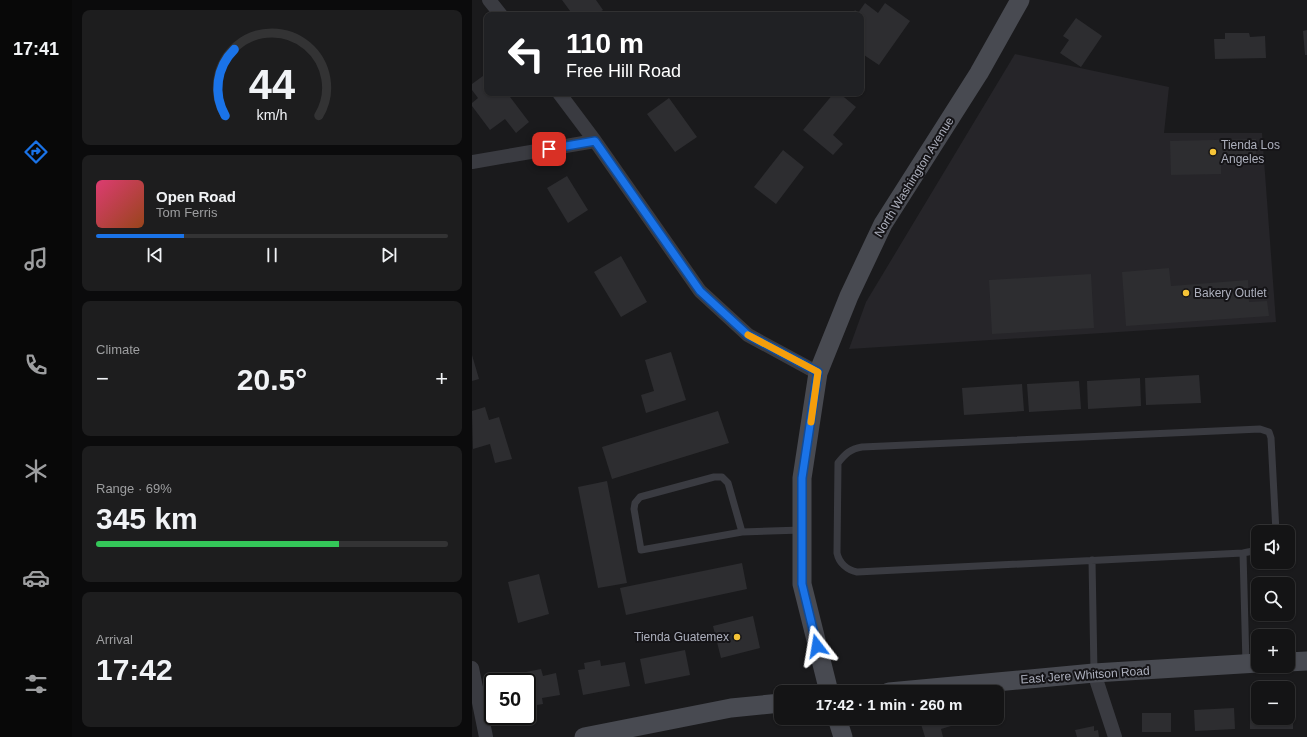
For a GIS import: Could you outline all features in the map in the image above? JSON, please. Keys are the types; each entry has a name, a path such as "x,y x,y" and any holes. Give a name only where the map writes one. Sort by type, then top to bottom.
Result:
{"main road":[{"name":"North Washington Avenue","path":"827,685 802,584 802,478 818,372 849,296 883,224 979,74 1020,0"},
{"path":"1295,662 1307,661"},
{"name":"East Jere Whitson Road","path":"965,685 1094,673 1251,664"},
{"path":"584,737 731,708 774,704"},
{"path":"839,725 843,737"}],"street":[{"path":"489,0 499,12"},
{"path":"561,96 595,141 700,291 748,335 818,372"},
{"path":"472,162 595,141"},
{"path":"472,668 486,737"},
{"path":"1094,673 1115,737"}],"lane":[{"path":"1251,551 857,572 850,571 838,560 836,553 838,463 848,452 855,448 862,447 1260,429 1269,432 1272,438 1276,525"},
{"path":"742,532 728,483 722,477 714,477 640,497 635,503 634,510 641,550 742,532 802,530"},
{"path":"1243,553 1251,652"},
{"path":"1092,560 1094,673"}],"shaded area":[{"path":"1015,54 1169,87 1164,133 1262,133 1276,322 849,349 866,302"}],"building":[{"path":"562,0 596,0 603,10 600,12 571,12"},
{"path":"865,3 878,13 885,3 910,21 879,65 864,55 864,12 859,12"},
{"path":"1076,18 1102,36 1081,67 1060,53 1069,40 1063,36"},
{"path":"1307,30 1307,55 1305,55 1303,31"},
{"path":"1225,33 1249,33 1250,37 1265,36 1266,58 1215,59 1214,39 1225,39"},
{"path":"484,75 484,96 509,96 529,122 516,133 505,119 490,130 472,106 472,103 478,98 472,90 472,84"},
{"path":"831,96 843,96 856,107 833,135 843,144 833,155 803,130"},
{"path":"669,98 697,137 675,152 647,114"},
{"name":"Tienda Los Angeles","path":"1256,139 1256,164 1221,165 1221,174 1171,175 1170,141"},
{"path":"783,150 804,167 776,204 754,187"},
{"path":"567,176 588,210 568,223 547,188"},
{"path":"621,256 647,302 621,317 594,272"},
{"name":"Bakery Outlet","path":"1169,268 1171,286 1248,280 1249,302 1267,301 1269,316 1126,326 1122,272"},
{"path":"1091,274 1094,328 992,334 989,280"},
{"path":"671,352 686,400 646,413 641,395 654,391 645,360"},
{"path":"472,355 479,379 472,381"},
{"path":"1199,375 1201,403 1146,405 1145,378"},
{"path":"1140,378 1141,406 1088,409 1087,381"},
{"path":"1079,381 1081,409 1029,412 1027,384"},
{"path":"1022,384 1024,411 964,415 962,388"},
{"path":"485,407 489,420 499,417 512,459 495,463 490,444 473,449 472,411"},
{"path":"718,411 729,443 612,479 602,447"},
{"path":"607,481 627,583 598,588 578,487"},
{"path":"742,563 747,589 626,615 620,588"},
{"path":"539,574 549,614 518,623 508,582"},
{"name":"Tienda Guatemex","path":"753,616 760,648 721,658 713,626"},
{"path":"685,650 690,675 645,684 640,659"},
{"path":"600,660 601,666 625,662 630,686 583,695 578,670 585,669 584,663"},
{"path":"541,669 543,676 556,673 560,695 542,698 543,704 536,705 536,673 526,672"},
{"path":"1234,708 1235,729 1195,731 1194,710"},
{"path":"1250,710 1251,725 1293,725 1293,729 1250,729"},
{"path":"1142,713 1171,713 1171,732 1142,732"},
{"path":"921,725 951,725 941,729 943,737 925,737"},
{"path":"1094,726 1094,731 1098,730 1099,737 1077,737 1075,730"}],"slow traffic":[{"path":"748,335 818,372 811,422"}],"place":[{"name":"Tienda Los Angeles","path":"1213,152"},
{"name":"Bakery Outlet","path":"1186,293"},
{"name":"Tienda Guatemex","path":"737,637"}],"route":[{"path":"549,149 595,141 700,291 748,335 818,372 802,478 802,584 817,646"}]}
